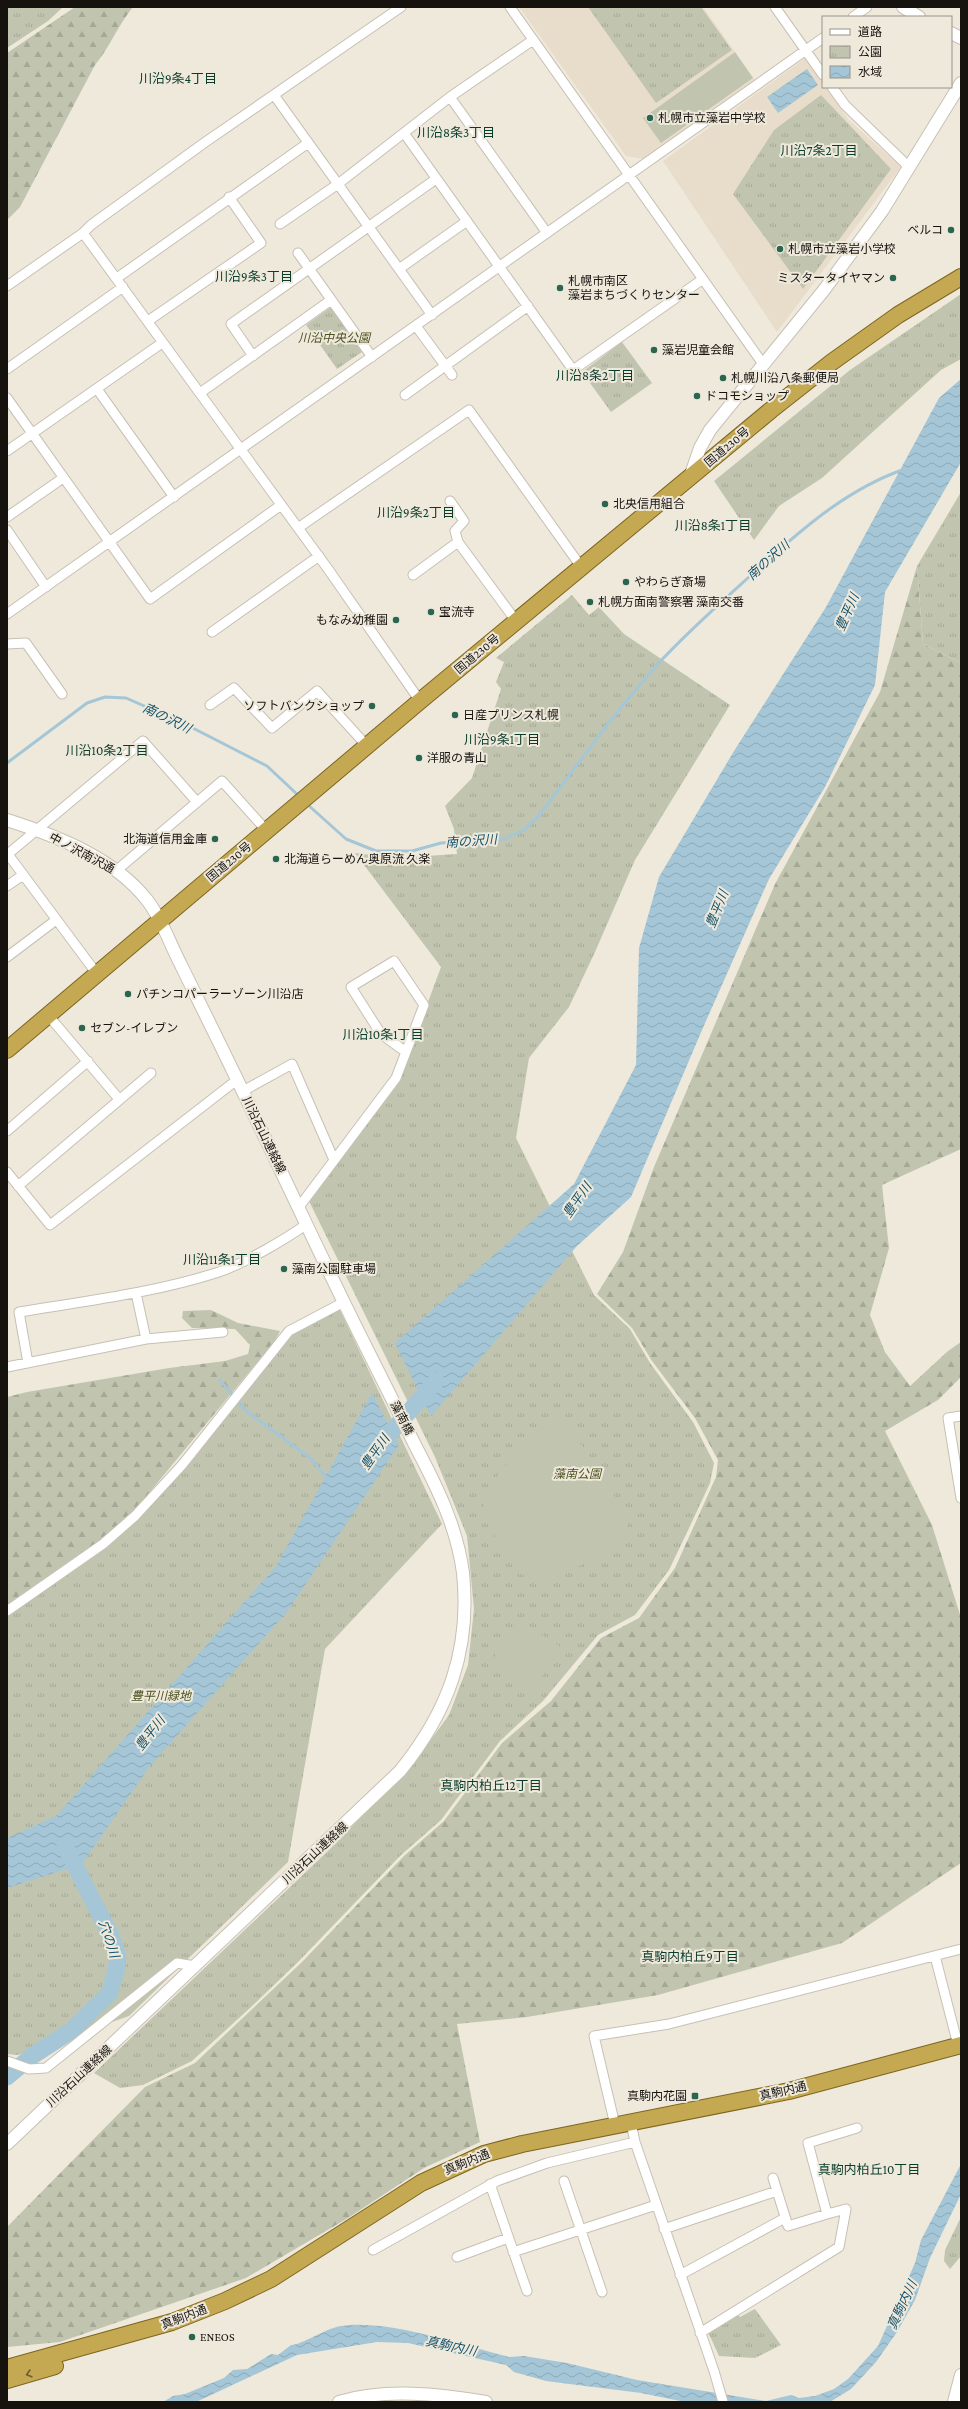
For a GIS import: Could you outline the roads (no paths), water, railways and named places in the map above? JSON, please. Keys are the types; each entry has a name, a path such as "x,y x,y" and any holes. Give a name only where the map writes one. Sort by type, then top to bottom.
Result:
{"highway":[{"name":"国道230号","path":"7,1050 420,700 832,362 898,315 961,277"},
{"name":"真駒内通","path":"7,2368 117,2339 172,2322 271,2279 421,2183 484,2154 522,2144 789,2091 960,2045"},
{"path":"7,2356 117,2339"},
{"path":"7,2380 62,2364 117,2339"}],"street":[{"path":"7,286 274,95 389,10 401,7"},
{"path":"510,7 763,364"},
{"path":"775,7 822,74"},
{"path":"854,16 867,7"},
{"path":"903,7 917,16"},
{"path":"952,34 961,38"},
{"path":"7,614 110,543 822,39"},
{"path":"280,224 338,184 450,97 533,40"},
{"path":"690,479 700,448 710,430 828,284 882,211 910,168 961,83"},
{"path":"833,88 845,104 910,168"},
{"path":"274,95 432,315"},
{"path":"450,97 547,233"},
{"path":"404,133 573,370 703,279"},
{"path":"117,278 229,197 308,143"},
{"path":"253,356 231,324 436,179"},
{"path":"148,321 261,243 229,197"},
{"path":"399,269 467,221"},
{"path":"83,233 240,450 319,556 420,700"},
{"path":"298,253 372,357"},
{"path":"7,369 123,287"},
{"path":"200,393 331,300"},
{"path":"405,395 528,306"},
{"path":"416,326 452,375"},
{"path":"7,451 98,389 162,342"},
{"path":"98,389 174,497"},
{"path":"7,398 150,599 281,505"},
{"path":"298,528 469,410 582,568"},
{"path":"7,517 63,478"},
{"path":"450,501 464,521 455,531 458,542 516,621"},
{"path":"7,530 46,587"},
{"path":"413,575 458,542"},
{"path":"212,632 319,556"},
{"path":"7,644 26,643 62,694"},
{"path":"210,705 234,688 272,728 317,691 367,746"},
{"path":"97,974 8,854 25,842 36,829 143,741 196,802"},
{"path":"117,870 222,781 266,830"},
{"name":"中ノ沢南沢通","path":"7,820 36,829 89,854 117,870 149,902 160,921"},
{"path":"7,886 23,875"},
{"path":"7,957 56,920"},
{"name":"川沿石山連絡線","path":"160,921 238,1079 367,1350"},
{"path":"299,1207 396,1078 406,1052 424,1005 394,961 351,986 381,1034 406,1052"},
{"path":"48,1015 119,1099"},
{"path":"7,1131 88,1061"},
{"path":"243,1091 292,1064 334,1160"},
{"path":"18,1186 151,1073"},
{"path":"7,1172 50,1225 238,1079"},
{"path":"28,1363 19,1312 136,1293 220,1272 284,1240 307,1224"},
{"path":"136,1293 146,1339"},
{"path":"7,1611 103,1544 135,1516 182,1465 289,1331 344,1302"},
{"path":"7,1367 146,1339 223,1332"},
{"name":"藻南橋","path":"367,1350 437,1487"},
{"path":"961,1416 948,1418 961,1493"},
{"name":"川沿石山連絡線","path":"7,2144 386,1786 422,1743 436,1720 449,1691 459,1658 465,1608 462,1572 456,1538 437,1487"},
{"path":"615,2125 594,2036 670,2024 961,1949"},
{"path":"935,1956 960,2045"},
{"path":"7,2061 29,2069 46,2068 177,1963 195,1966"},
{"path":"631,2123 635,2142 714,2371 722,2402"},
{"path":"827,2214 808,2143 857,2128"},
{"path":"373,2250 490,2184 533,2167 635,2142"},
{"path":"700,2333 839,2246 846,2209 788,2226 773,2178"},
{"path":"564,2181 579,2230 602,2292"},
{"path":"490,2184 527,2291"},
{"path":"664,2229 777,2191"},
{"path":"513,2252 656,2205"},
{"path":"680,2275 785,2218"},
{"path":"457,2257 508,2238"},
{"path":"954,2402 961,2375"},
{"path":"339,2402 383,2394 430,2395 486,2402"}],"water":[{"path":"807,69 818,85 778,113 767,97"},
{"path":"961,379 961,462 885,592 875,685 825,787 769,879 702,1030 631,1197 576,1247 431,1416 395,1343 574,1184 636,1065 639,948 659,877 734,751 826,607 939,398"},
{"path":"372,1393 399,1445 287,1612 150,1766 82,1864 7,1888 7,1838 56,1816 276,1566"},
{"name":"真駒内川","path":"961,2164 961,2194 930,2258 915,2300 897,2332 876,2362 851,2389 830,2402 685,2402 641,2393 546,2381 514,2372 506,2365 408,2343 377,2342 297,2355 196,2402 163,2402 173,2396 185,2394 224,2378 233,2370 247,2369 271,2354 278,2355 291,2345 335,2327 360,2325 381,2326 425,2334 509,2357 524,2356 567,2363 637,2380 766,2401 791,2395 799,2398 815,2396 834,2389 848,2379 878,2346 915,2263 921,2240"}],"waterway":[{"name":"南の沢川","path":"307,804 346,839 376,851 412,851 441,843 504,839 522,831 537,818 610,721 641,683 694,627 776,552 828,510 865,487 884,477 905,469"},
{"name":"南の沢川","path":"7,763 87,703 105,697 126,698 183,723 267,766 300,797"},
{"path":"220,1380 245,1410 310,1458 327,1478"},
{"name":"豊平川","path":"377,1448 436,1381"},
{"name":"穴の川","path":"7,2077 32,2056 71,2031 109,1994 116,1971 118,1956 109,1932 65,1846"}],"place":[{"name":"札幌市立藻岩中学校","path":"650,118"},
{"name":"ベルコ","path":"951,230"},
{"name":"札幌市立藻岩小学校","path":"780,249"},
{"name":"ミスタータイヤマン","path":"893,278"},
{"name":"札幌市南区 藻岩まちづくりセンター","path":"560,288"},
{"name":"藻岩児童会館","path":"654,350"},
{"name":"札幌川沿八条郵便局","path":"723,378"},
{"name":"ドコモショップ","path":"697,396"},
{"name":"北央信用組合","path":"605,504"},
{"name":"やわらぎ斎場","path":"626,582"},
{"name":"札幌方面南警察署 藻南交番","path":"590,602"},
{"name":"宝流寺","path":"431,612"},
{"name":"もなみ幼稚園","path":"396,620"},
{"name":"ソフトバンクショップ","path":"372,706"},
{"name":"日産プリンス札幌","path":"455,715"},
{"name":"洋服の青山","path":"419,758"},
{"name":"北海道信用金庫","path":"215,839"},
{"name":"北海道らーめん奥原流 久楽","path":"276,859"},
{"name":"パチンコパーラーゾーン川沿店","path":"128,994"},
{"name":"セブン-イレブン","path":"82,1028"},
{"name":"藻南公園駐車場","path":"284,1269"},
{"name":"真駒内花園","path":"695,2096"},
{"name":"ENEOS","path":"192,2337"}],"district":[{"name":"川沿9条4丁目","path":"178,78"},
{"name":"川沿8条3丁目","path":"456,132"},
{"name":"川沿7条2丁目","path":"819,150"},
{"name":"川沿9条3丁目","path":"254,276"},
{"name":"川沿8条2丁目","path":"595,375"},
{"name":"川沿9条2丁目","path":"416,512"},
{"name":"川沿8条1丁目","path":"713,525"},
{"name":"川沿9条1丁目","path":"502,739"},
{"name":"川沿10条2丁目","path":"107,750"},
{"name":"川沿10条1丁目","path":"383,1034"},
{"name":"川沿11条1丁目","path":"222,1259"},
{"name":"真駒内柏丘12丁目","path":"491,1785"},
{"name":"真駒内柏丘9丁目","path":"690,1956"},
{"name":"真駒内柏丘10丁目","path":"869,2169"}],"park label":[{"name":"川沿中央公園","path":"334,338"},
{"name":"藻南公園","path":"577,1474"},
{"name":"豊平川緑地","path":"161,1696"}]}
